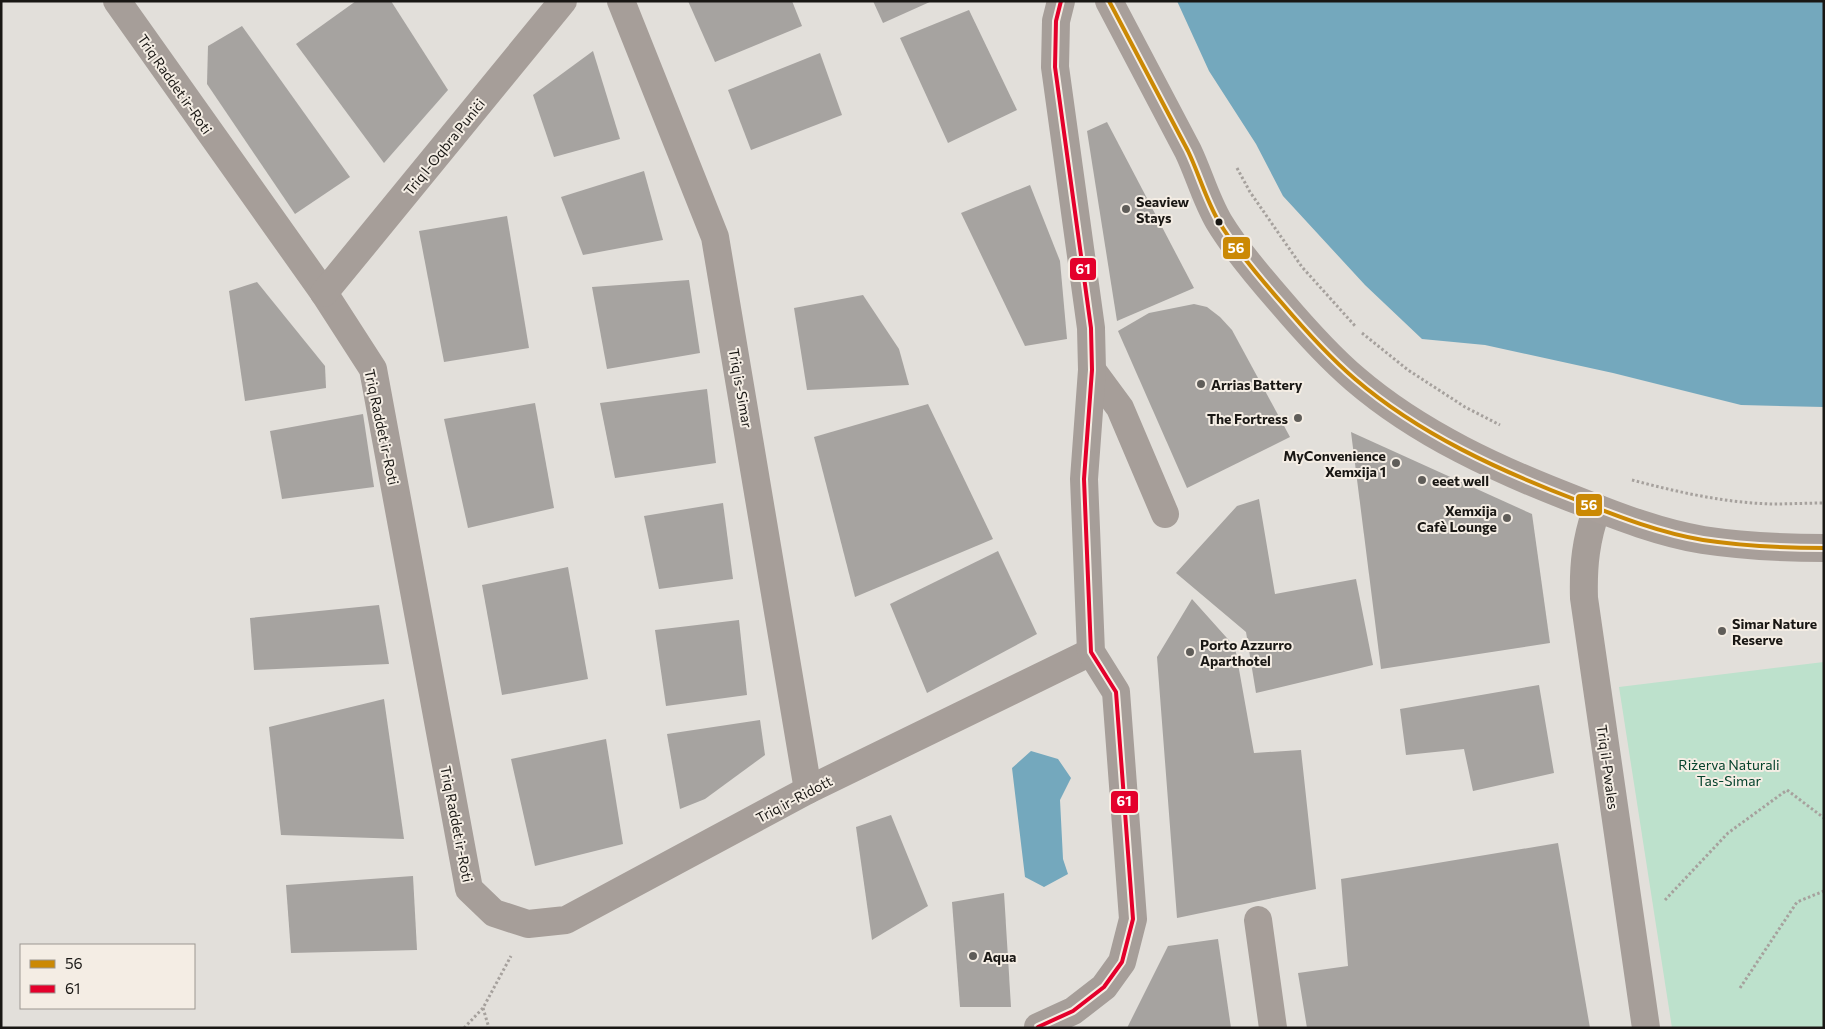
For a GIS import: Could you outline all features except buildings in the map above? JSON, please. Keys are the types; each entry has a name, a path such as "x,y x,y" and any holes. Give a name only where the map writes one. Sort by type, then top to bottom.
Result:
{"main road":[{"path":"1109,1 1189,154 1218,221 1260,278 1309,334 1355,378 1391,406 1433,433 1485,461 1543,487 1650,527 1701,540 1748,546 1824,548"}],"street":[{"name":"Triq Raddet ir-Roti","path":"116,1 324,293 373,369 469,889 494,913"},
{"name":"Triq l-Oqbra Puniċi","path":"324,293 563,1"},
{"name":"Triq is-Simar","path":"621,1 715,237 808,790"},
{"path":"1038,1027 1073,1011 1104,987 1122,962 1133,919 1116,692 1091,652 1084,479 1092,370 1091,328 1055,67 1056,20 1061,1"},
{"path":"1092,370 1120,408 1165,514"},
{"name":"Triq il-Pwales","path":"1597,508 1589,531 1583,570 1584,598 1646,1028"},
{"name":"Triq ir-Ridott","path":"494,913 528,924 566,920 808,790 1091,652"},
{"path":"1258,920 1273,1028"}],"path":[{"path":"1235,166 1250,192 1302,267 1360,331 1408,370 1465,407 1506,428"},
{"path":"1625,478 1670,490 1721,498 1772,504 1824,503"},
{"path":"1632,934 1728,833 1787,790 1824,818"},
{"path":"1740,988 1797,902 1824,892"},
{"path":"464,1028 482,1008 528,924"},
{"path":"482,1008 489,1028"}],"green space":[{"name":"Riżerva Naturali Tas-Simar","path":"1824,662 1824,1028 1672,1028 1619,687"}],"water":[{"path":"1177,1 1824,1 1824,407 1741,405 1613,373 1485,345 1422,339 1365,285 1283,196 1256,144 1209,71"},
{"path":"1031,751 1058,759 1071,778 1060,800 1063,859 1068,874 1044,887 1025,877 1012,768"}],"transit line":[{"name":"61","path":"1038,1027 1073,1011 1104,987 1122,962 1133,919 1116,692 1091,652 1084,479 1092,370 1091,328 1055,67 1056,21 1061,1"},
{"name":"56","path":"1109,1 1188,151 1210,205 1240,253 1316,342 1355,379 1380,399 1433,434 1490,464 1640,524 1687,537 1718,542 1793,548 1824,548"}],"place":[{"name":"Seaview Stays","path":"1126,209"},
{"name":"Arrias Battery","path":"1201,384"},
{"name":"The Fortress","path":"1298,418"},
{"name":"MyConvenience Xemxija 1","path":"1396,463"},
{"name":"eeet well","path":"1422,480"},
{"name":"Xemxija Cafè Lounge","path":"1507,518"},
{"name":"Simar Nature Reserve","path":"1722,631"},
{"name":"Porto Azzurro Aparthotel","path":"1190,652"},
{"name":"Aqua","path":"973,956"}]}
